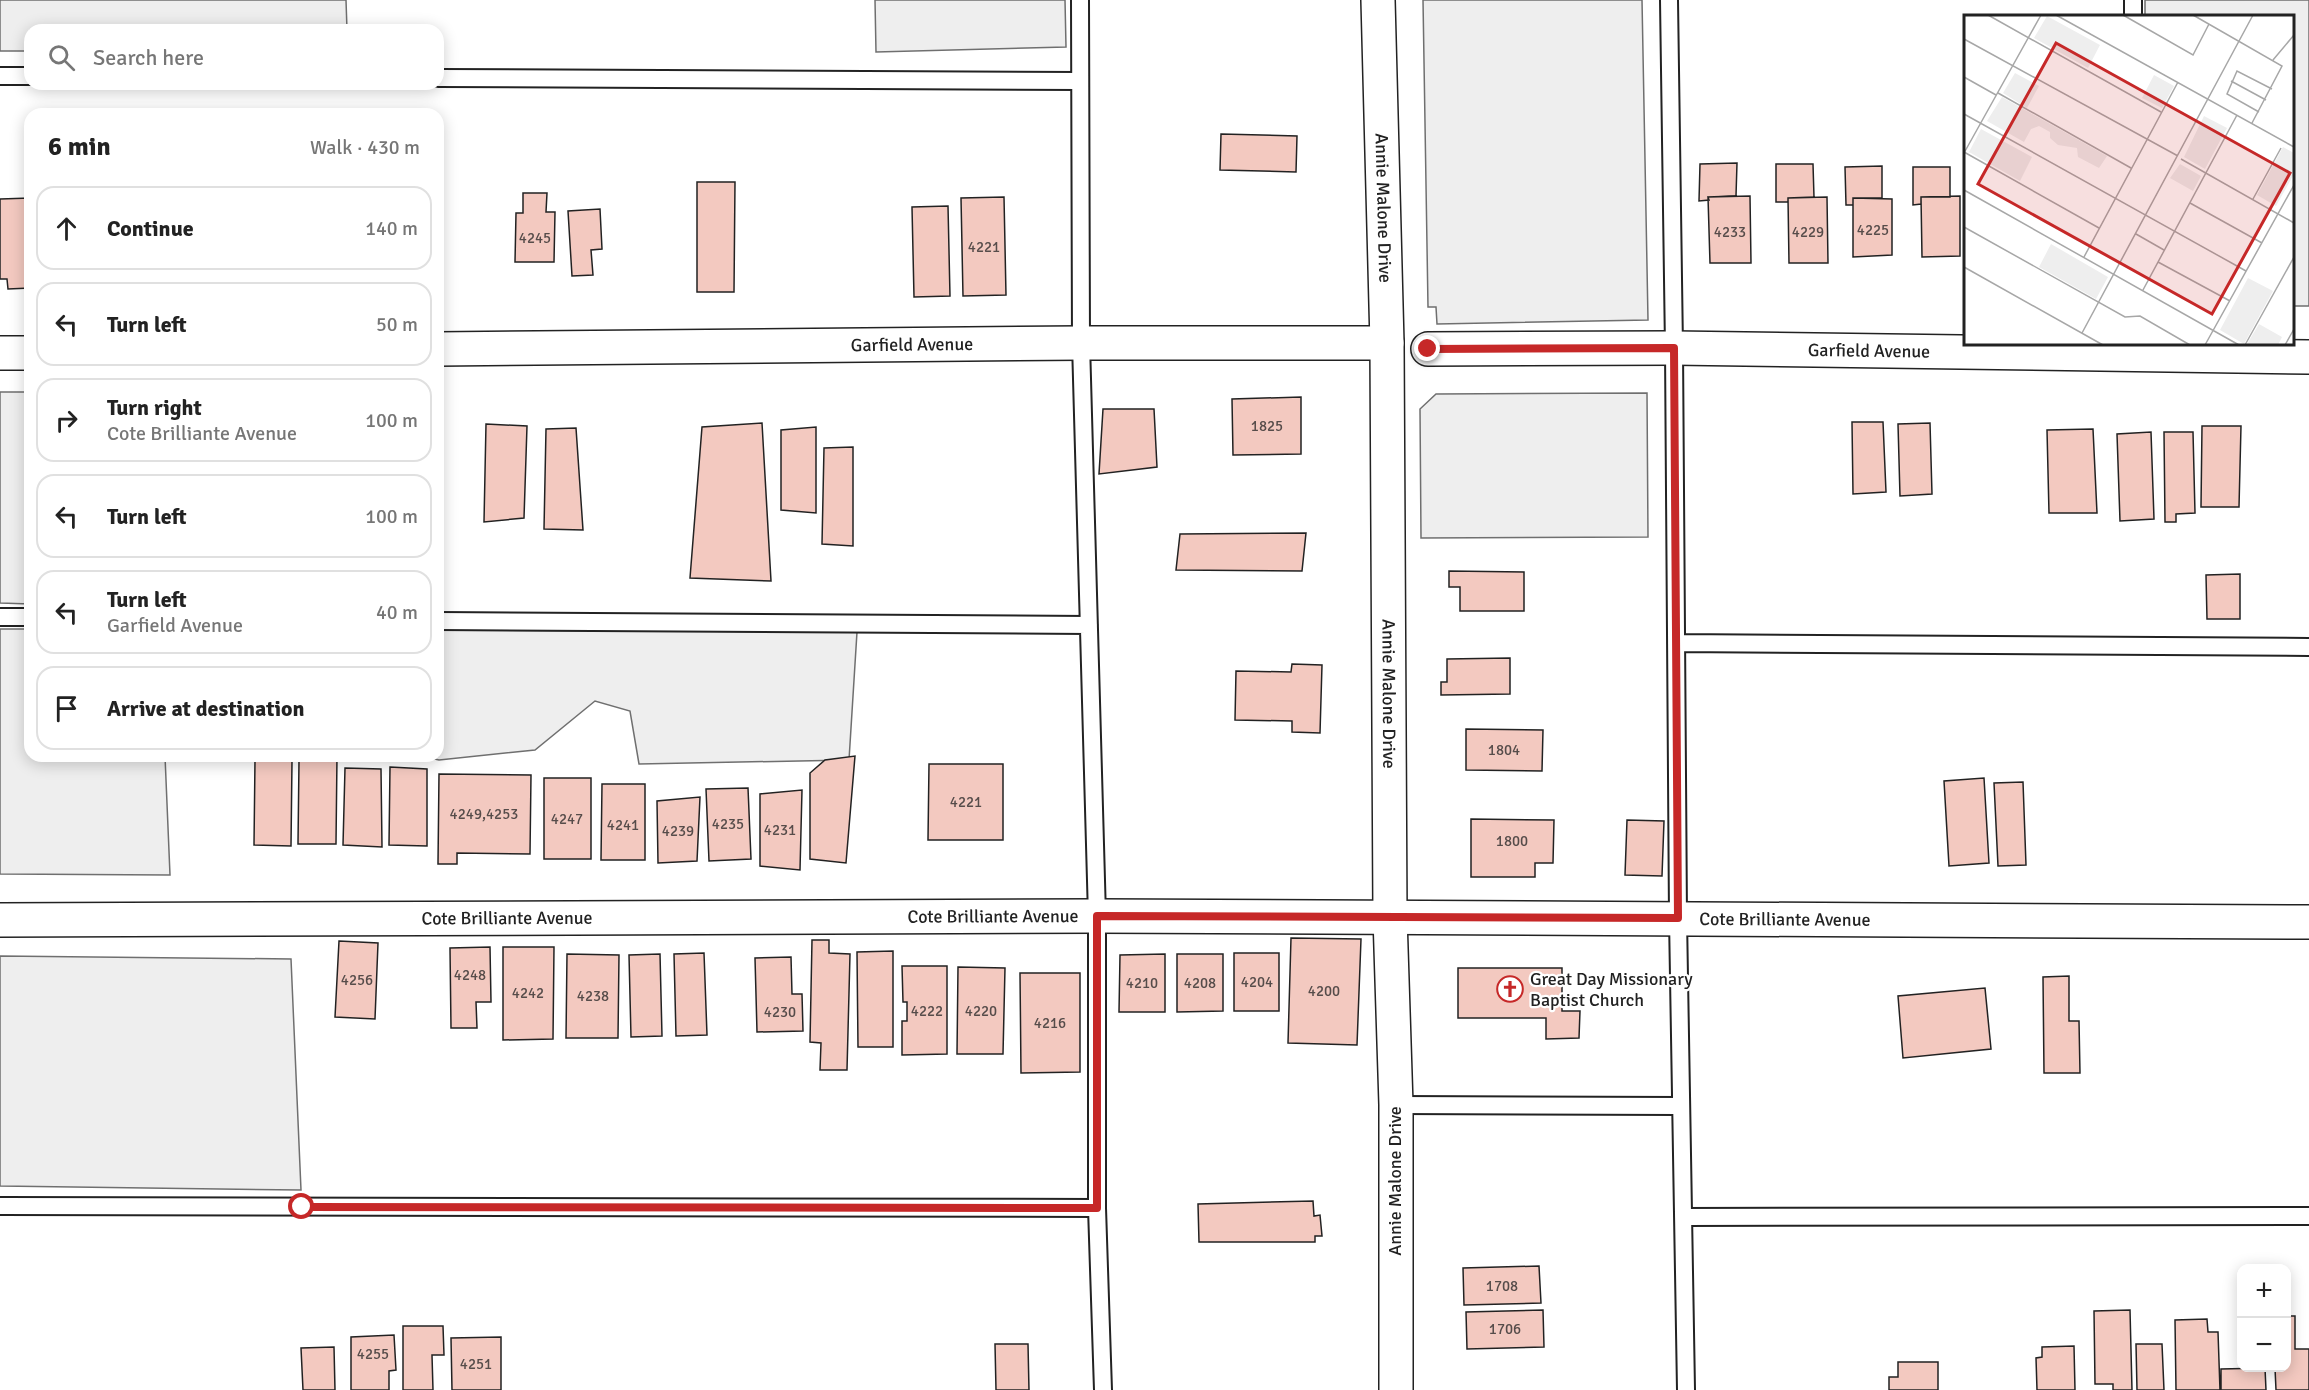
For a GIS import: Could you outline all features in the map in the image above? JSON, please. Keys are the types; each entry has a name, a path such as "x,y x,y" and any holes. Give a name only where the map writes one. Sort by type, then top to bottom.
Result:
{"street":[{"name":"Annie Malone Drive","path":"1378,0 1387,343 1390,917 1396,1105 1394,1244 1396,1390"},
{"name":"Garfield Avenue","path":"444,349 1082,343 1387,343"},
{"name":"Garfield Avenue","path":"1428,349 2132,349 2309,357"},
{"path":"0,353 24,353"},
{"name":"Cote Brilliante Avenue","path":"0,920 1097,916 2309,922"}],"lane":[{"path":"1080,0 1082,343 1097,916 1097,1208 1103,1390"},
{"path":"1669,0 1678,918 1686,1390"},
{"path":"0,76 24,76"},
{"path":"444,78 1080,81"},
{"path":"0,617 24,617"},
{"path":"444,621 1089,625"},
{"path":"1676,643 2309,646"},
{"path":"1396,1105 1681,1106"},
{"path":"0,1206 1097,1208"},
{"path":"1683,1217 2309,1215"}],"shaded area":[{"path":"0,0 346,0 347,24 24,24 24,51 0,51"},
{"path":"875,0 1065,0 1066,47 876,52"},
{"path":"1423,0 1642,0 1648,320 1437,324 1436,307 1428,307"},
{"path":"2145,0 2309,0 2309,306 2294,306 2294,15 2145,15"},
{"path":"0,392 24,392 24,604 0,603"},
{"path":"1647,393 1648,537 1421,538 1420,409 1436,394"},
{"path":"0,629 24,629 24,762 165,762 170,875 0,874"},
{"path":"444,630 857,632 849,760 639,764 630,711 595,701 535,750 444,759"},
{"path":"0,956 291,959 301,1190 0,1186"}],"building":[{"path":"1221,134 1297,136 1296,172 1220,170"},
{"path":"1737,163 1736,196 1708,197 1709,200 1699,201 1700,164"},
{"path":"1776,164 1813,164 1814,197 1788,198 1788,202 1776,202"},
{"path":"1882,166 1882,198 1853,198 1853,205 1846,205 1845,167"},
{"path":"1913,167 1950,167 1950,197 1921,197 1921,204 1913,205"},
{"path":"697,182 735,182 734,292 697,292"},
{"path":"523,193 547,193 546,212 555,212 554,262 515,262 516,213 523,213"},
{"path":"1750,196 1751,263 1710,263 1708,197"},
{"path":"1960,196 1960,256 1922,257 1921,197"},
{"path":"1004,197 1006,295 963,296 961,198"},
{"path":"1827,197 1828,263 1789,263 1788,198"},
{"path":"24,198 24,288 8,289 7,279 0,279 0,199"},
{"path":"1853,198 1892,199 1892,255 1853,257"},
{"path":"948,206 950,296 914,297 912,207"},
{"path":"600,209 602,249 591,250 593,275 572,276 568,211"},
{"path":"1301,397 1301,454 1233,455 1232,399"},
{"path":"1103,409 1154,409 1157,467 1099,474"},
{"path":"1852,422 1883,422 1886,492 1853,494"},
{"path":"762,423 771,581 690,578 702,427"},
{"path":"1930,423 1932,494 1900,496 1898,424"},
{"path":"486,424 527,426 524,518 484,522"},
{"path":"2202,426 2241,426 2239,507 2201,507"},
{"path":"816,427 816,513 781,510 781,430"},
{"path":"576,428 583,530 544,529 546,429"},
{"path":"2093,429 2097,513 2049,513 2047,430"},
{"path":"2151,432 2154,519 2120,521 2117,434"},
{"path":"2164,432 2193,432 2195,513 2176,514 2176,522 2165,522"},
{"path":"853,447 853,546 822,544 824,448"},
{"path":"1306,533 1302,571 1176,570 1180,534"},
{"path":"1449,571 1524,572 1524,611 1460,611 1460,587 1449,587"},
{"path":"2240,574 2240,619 2207,619 2206,575"},
{"path":"1510,658 1510,694 1441,695 1441,682 1447,682 1447,659"},
{"path":"1292,664 1322,665 1320,733 1292,732 1292,721 1235,720 1236,671 1291,672"},
{"path":"1466,729 1543,730 1542,771 1466,770"},
{"path":"855,756 846,863 810,859 810,773 825,760"},
{"path":"255,762 292,762 291,846 254,845"},
{"path":"299,762 337,762 336,844 298,844"},
{"path":"929,764 1003,764 1003,840 928,840"},
{"path":"390,767 427,769 427,846 389,845"},
{"path":"345,768 381,769 382,847 343,845"},
{"path":"439,774 531,775 530,854 457,853 457,864 438,864"},
{"path":"544,778 591,778 591,859 544,859"},
{"path":"1984,778 1989,863 1949,866 1944,781"},
{"path":"2023,782 2026,865 1998,866 1994,783"},
{"path":"602,784 645,784 645,860 601,860"},
{"path":"748,788 751,859 709,861 706,789"},
{"path":"802,790 800,870 760,866 760,794"},
{"path":"700,797 697,861 658,863 657,801"},
{"path":"1471,819 1554,820 1553,863 1535,863 1535,877 1471,877"},
{"path":"1627,820 1664,821 1662,876 1625,875"},
{"path":"1291,938 1361,939 1357,1045 1288,1043"},
{"path":"812,940 829,940 829,953 850,954 847,1070 820,1070 821,1043 810,1042"},
{"path":"339,941 378,943 375,1019 335,1017"},
{"path":"490,947 491,1002 476,1002 477,1028 451,1028 450,948"},
{"path":"503,947 554,947 553,1039 503,1040"},
{"path":"893,951 893,1047 858,1047 857,952"},
{"path":"704,953 707,1035 676,1036 674,954"},
{"path":"1234,953 1279,953 1279,1011 1234,1011"},
{"path":"567,954 619,955 618,1038 566,1038"},
{"path":"660,954 662,1036 631,1037 629,955"},
{"path":"1165,954 1165,1012 1119,1012 1120,955"},
{"path":"1177,954 1223,954 1223,1011 1177,1012"},
{"path":"791,957 792,994 802,994 803,1031 757,1032 755,958"},
{"path":"902,966 947,966 947,1054 902,1055 902,1021 907,1021 907,1002 903,1002"},
{"path":"958,967 1005,968 1003,1054 957,1054"},
{"name":"Great Day Missionary Baptist Church","path":"1458,968 1562,968 1562,1011 1580,1011 1579,1038 1546,1039 1546,1018 1458,1018"},
{"path":"1020,973 1080,973 1080,1072 1021,1073"},
{"path":"2069,976 2069,1021 2079,1021 2080,1073 2044,1073 2043,977"},
{"path":"1985,988 1991,1049 1903,1058 1898,996"},
{"path":"1313,1201 1314,1216 1320,1215 1322,1236 1315,1236 1315,1242 1199,1242 1198,1204"},
{"path":"1539,1266 1541,1303 1464,1305 1463,1268"},
{"path":"1543,1310 1544,1347 1467,1349 1466,1312"},
{"path":"2130,1310 2132,1390 2113,1390 2113,1384 2095,1384 2094,1311"},
{"path":"2291,1316 2295,1316 2295,1349 2309,1349 2309,1390 2276,1390 2275,1372 2291,1372"},
{"path":"2207,1319 2208,1332 2218,1332 2220,1390 2176,1390 2175,1320"},
{"path":"403,1326 443,1326 444,1355 432,1355 433,1390 403,1390"},
{"path":"394,1335 396,1370 389,1371 389,1390 351,1390 351,1337"},
{"path":"501,1337 501,1390 452,1390 451,1338"},
{"path":"995,1344 1028,1344 1029,1390 996,1390"},
{"path":"2136,1344 2162,1344 2164,1390 2137,1390"},
{"path":"2074,1346 2075,1390 2037,1390 2036,1358 2042,1357 2042,1347"},
{"path":"334,1347 335,1390 303,1390 301,1348"},
{"path":"1898,1362 1938,1362 1938,1390 1889,1390 1889,1377 1898,1377"},
{"path":"2221,1369 2237,1369 2237,1372 2265,1372 2266,1390 2221,1390"}],"place":[{"name":"Great Day Missionary Baptist Church","path":"1510,989"}],"route":[{"path":"302,1207 1097,1208 1097,916 1678,918 1674,348 1428,349"}]}
